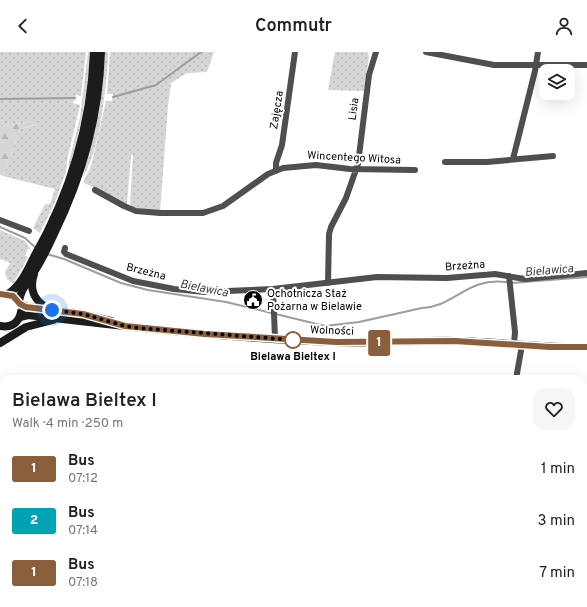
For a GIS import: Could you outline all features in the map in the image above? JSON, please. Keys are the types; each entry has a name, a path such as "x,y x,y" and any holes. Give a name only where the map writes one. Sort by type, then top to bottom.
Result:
{"street":[{"path":"45,246 78,156 88,113 94,52"},
{"path":"4,294 15,289 39,256 69,203 84,160 95,112 101,52"},
{"name":"Zajęcza","path":"276,170 276,163 282,146 295,52"},
{"name":"Lisia","path":"356,169 369,75 376,52"},
{"path":"426,52 494,65 587,65"},
{"path":"513,159 536,66 538,52"},
{"path":"445,162 487,162 553,156"},
{"name":"Wincentego Witosa","path":"95,190 136,211 165,214 203,213 225,205 276,170 316,165 356,169 415,170"},
{"path":"328,283 331,227 344,200 356,169"},
{"path":"0,220 28,231"},
{"name":"Brzeżna","path":"65,248 64,252 66,254 108,272 155,286 205,292 273,289 377,277 446,278 496,274 525,279 587,273"},
{"path":"39,256 32,284 34,295 39,303 52,310"},
{"path":"0,334 3,327 15,324 20,317 22,291 35,272"},
{"path":"509,276 515,332 518,344 516,375"},
{"path":"273,289 275,338"},
{"path":"4,294 14,296 20,303"},
{"name":"Wolności","path":"20,303 28,307 83,314 125,326"},
{"name":"Wolności","path":"20,317 28,315 194,333 361,343 455,341 587,347"},
{"path":"0,343 26,327 62,319"}],"green space":[{"path":"0,52 86,52 81,96 76,95 75,101 73,101 73,103 80,105 67,161 66,172 55,202 40,233 33,228 45,204 50,204 55,189 3,176 19,132 21,129 36,125 32,121 0,127"},
{"path":"88,52 91,52 85,98 68,173 69,162 80,117"},
{"path":"105,52 108,52 108,60 101,121 94,152 83,177 99,111"},
{"path":"110,52 214,52 207,72 187,73 171,83 160,212 132,207 130,204 133,155 131,155 127,204 120,203 83,182 90,169 106,101 112,101 113,94 107,94"},
{"path":"335,52 368,52 369,57 364,91 328,90"},
{"path":"37,121 38,124 21,129 3,176 0,175 0,127"},
{"path":"0,230 25,241 31,249 28,249 25,255 28,257 13,284 7,279 5,272 10,263 0,259"}],"waterway":[{"path":"113,97 156,85 201,52"},
{"path":"0,99 75,98"},
{"name":"Bielawica","path":"0,227 25,238 37,249"},
{"name":"Bielawica","path":"47,254 64,259 121,283 148,290 226,302 325,326 359,322 433,306 443,303 481,284 506,282"},
{"name":"Bielawica","path":"512,283 587,277"}],"bus line":[{"name":"1","path":"0,294 13,296 20,304 26,307 83,314 125,326 205,334 320,342 366,343 455,341 550,347 587,347"}],"place":[{"name":"Ochotnicza Staż Pożarna w Bielawie","path":"253,300"},
{"name":"Bielawa Bieltex I","path":"293,340"}],"route":[{"path":"52,310 83,314 125,326 138,328 293,340"}]}
